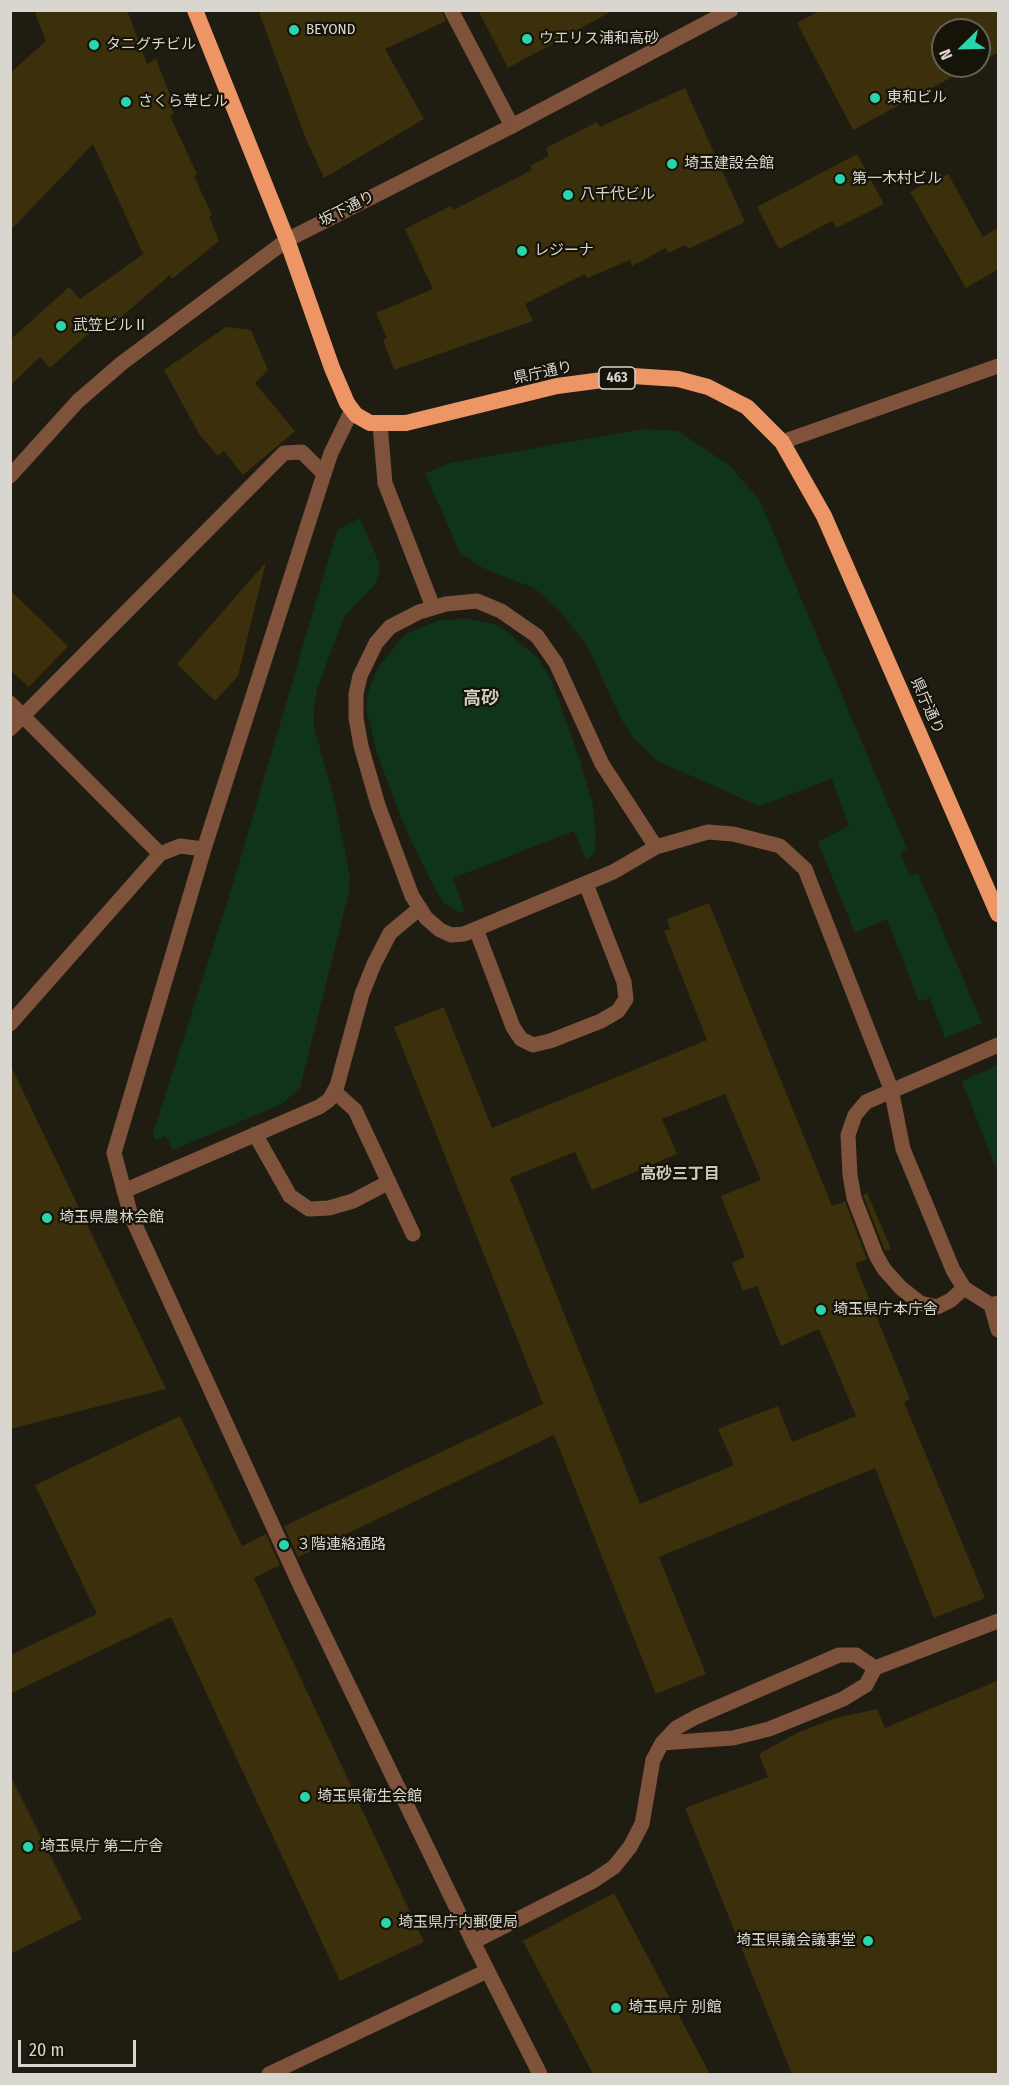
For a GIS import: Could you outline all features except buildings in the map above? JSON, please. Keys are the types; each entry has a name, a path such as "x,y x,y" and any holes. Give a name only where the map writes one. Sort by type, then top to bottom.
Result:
{"highway":[{"path":"195,10 286,240 347,403 352,410 370,423 380,425"},
{"name":"県庁通り","path":"380,425 406,423 557,387 633,376 678,379 708,387 747,407 782,442 824,516 999,914"}],"street":[{"path":"451,10 512,126"},
{"name":"坂下通り","path":"10,476 78,401 122,363 286,240 512,126 714,14 731,10"},
{"path":"782,442 999,366"},
{"path":"352,410 331,453 324,474 204,849 114,1153 131,1216 294,1572 487,1971 540,2074"},
{"path":"380,425 385,483 433,608"},
{"path":"10,729 284,453 302,452 324,474"},
{"path":"656,847 603,764 556,663 537,636 501,611 477,601 433,608 390,627 368,658 356,694 356,718 378,805 412,896 420,908 440,930 451,935 464,934 586,884 634,862 656,847 708,832 733,834 780,846 805,869 891,1089 903,1149 952,1270 964,1288 995,1304 999,1330"},
{"path":"10,703 160,854"},
{"path":"10,1024 160,854 180,846 204,849"},
{"path":"476,929 513,1027 521,1039 533,1045 542,1043 601,1021 618,1011 626,999 624,982 586,884"},
{"path":"124,1191 319,1107 329,1100 334,1091 362,994 374,964 390,933 420,908"},
{"path":"964,1288 951,1300 937,1307 920,1303 901,1288 876,1255 854,1198 850,1175 848,1135 855,1115 866,1102 891,1089 999,1045"},
{"path":"334,1091 355,1110 413,1234"},
{"path":"255,1134 290,1196 309,1209 329,1208 353,1201 389,1182"},
{"path":"662,1743 733,1738 769,1729 843,1699 866,1685 875,1668 999,1622"},
{"path":"473,1942 593,1881 614,1867 630,1847 642,1824 652,1760 662,1743 676,1728 696,1717 839,1655 856,1655 875,1668"},
{"path":"269,2074 487,1971"}],"green space":[{"path":"643,429 678,431 729,465 759,499 907,849 900,853 910,875 918,873 982,1023 945,1038 930,998 919,1002 887,919 855,933 818,842 849,826 832,779 759,806 658,761 634,739 621,719 588,647 560,611 534,588 483,568 460,553 425,473 451,463"},
{"path":"360,518 379,563 379,573 376,583 344,617 317,689 314,708 314,727 335,803 350,876 349,891 300,1088 282,1104 173,1150 166,1136 155,1140 153,1133 229,897 337,530"},
{"path":"468,619 494,624 505,630 539,659 553,684 578,754 593,806 596,841 594,854 586,860 574,831 453,878 465,912 458,912 444,903 435,889 406,830 376,751 366,707 368,693 377,669 404,635 439,620"},
{"path":"998,1065 998,1174 962,1081"}],"place":[{"name":"BEYOND","path":"294,30"},
{"name":"ウエリス浦和高砂","path":"527,39"},
{"name":"タニグチビル","path":"94,45"},
{"name":"東和ビル","path":"875,98"},
{"name":"さくら草ビル","path":"126,102"},
{"name":"埼玉建設会館","path":"672,164"},
{"name":"第一木村ビル","path":"840,179"},
{"name":"八千代ビル","path":"568,195"},
{"name":"レジーナ","path":"522,251"},
{"name":"武笠ビルⅡ","path":"61,326"},
{"name":"埼玉県農林会館","path":"47,1218"},
{"name":"埼玉県庁本庁舎","path":"821,1310"},
{"name":"３階連絡通路","path":"284,1545"},
{"name":"埼玉県衛生会館","path":"305,1797"},
{"name":"埼玉県庁 第二庁舎","path":"28,1847"},
{"name":"埼玉県庁内郵便局","path":"386,1923"},
{"name":"埼玉県議会議事堂","path":"868,1941"},
{"name":"埼玉県庁 別館","path":"616,2008"}],"district":[{"name":"高砂","path":"481,699"},
{"name":"高砂三丁目","path":"680,1175"}]}
